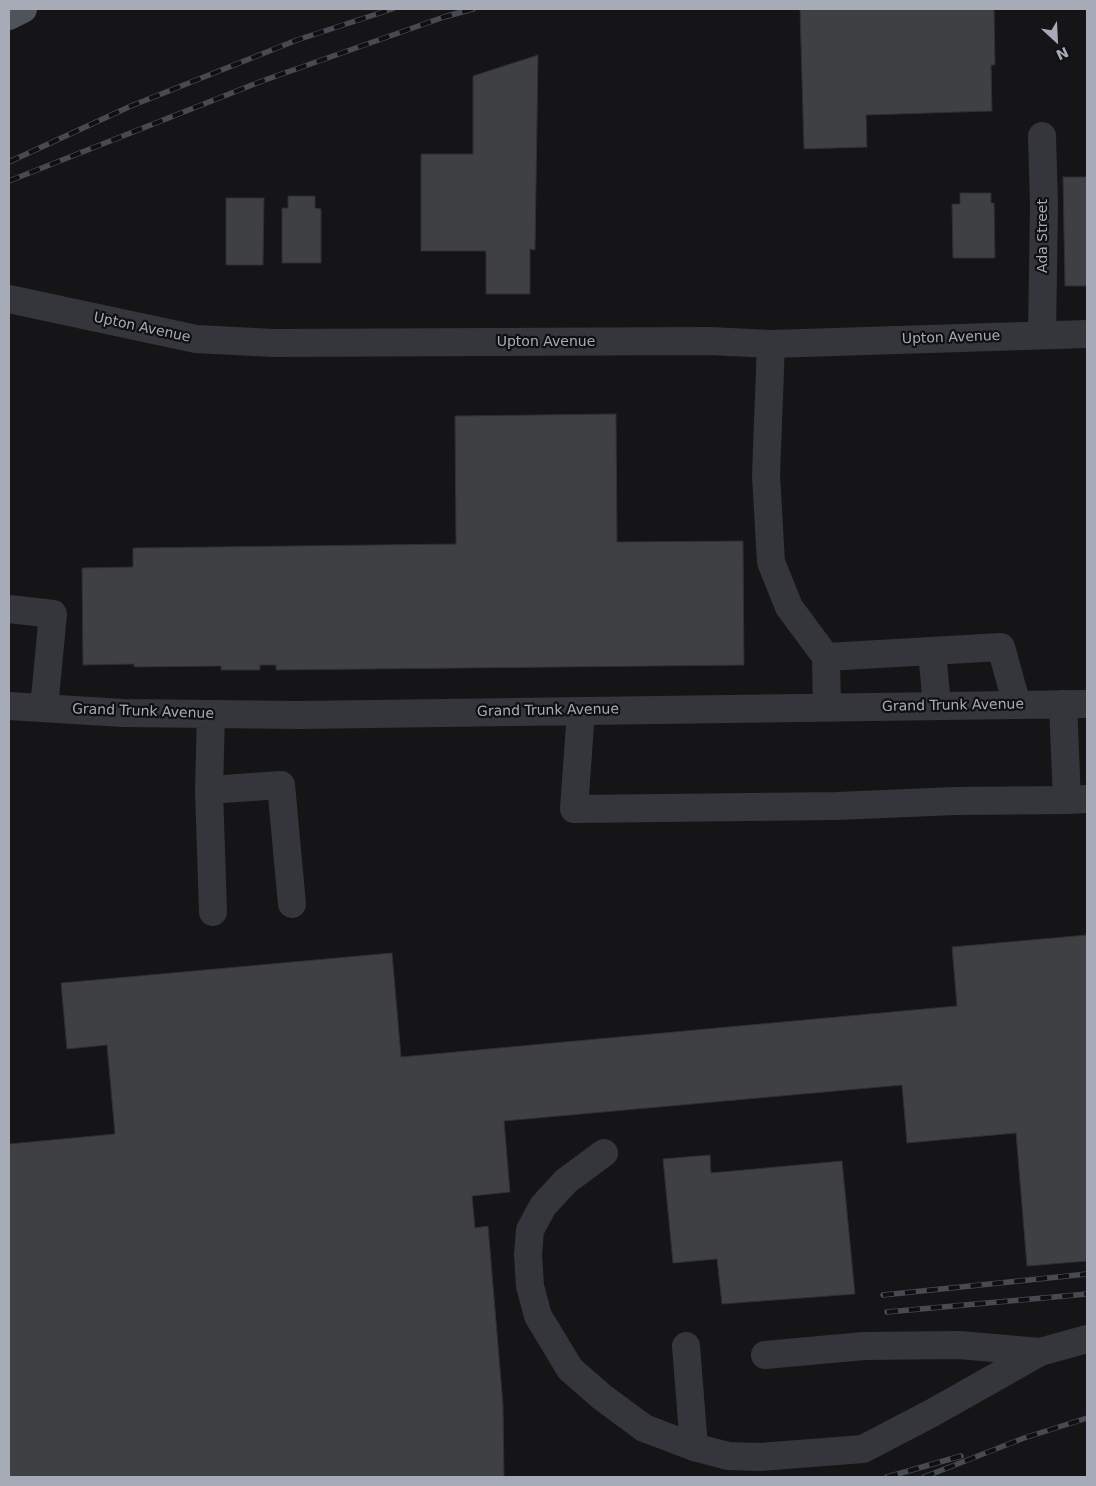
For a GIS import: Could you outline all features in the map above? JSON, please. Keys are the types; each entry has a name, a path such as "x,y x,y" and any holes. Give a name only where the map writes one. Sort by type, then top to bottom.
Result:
{"street":[{"name":"Ada Street","path":"1042,136 1044,206 1042,335"},
{"name":"Upton Avenue","path":"9,299 196,339 274,343 709,341 770,344 1087,334"},
{"path":"770,344 766,474 771,562 789,607 826,657 827,708"},
{"path":"9,609 52,614 44,708"},
{"path":"826,657 1001,647 1017,705"},
{"path":"932,651 937,706"},
{"path":"581,711 574,809 837,806 1077,800 1075,704"},
{"name":"Grand Trunk Avenue","path":"9,706 123,713 300,715 1075,704"},
{"path":"211,714 209,790 213,912"},
{"path":"209,790 282,785 292,904"},
{"path":"604,1154 566,1181 543,1206 530,1230 528,1255 530,1286 538,1316 570,1369 602,1397 644,1428 728,1456 760,1457 863,1449 932,1413 1040,1352 1087,1339"},
{"path":"765,1355 864,1346 959,1345 1040,1352"},
{"path":"686,1346 694,1446"}],"building":[{"path":"800,9 994,9 995,65 991,65 992,111 866,115 867,147 804,149"},
{"path":"538,55 535,250 530,249 530,294 486,294 486,251 421,251 421,154 473,154 473,76"},
{"path":"1063,177 1087,177 1087,286 1065,286"},
{"path":"960,193 991,193 991,203 994,203 995,258 953,258 952,204 960,204"},
{"path":"288,196 315,196 315,208 321,209 321,263 282,263 282,208 288,208"},
{"path":"226,198 264,198 263,265 226,265"},
{"path":"616,414 617,542 743,541 744,665 276,670 276,665 260,665 260,670 221,670 221,666 134,667 134,664 83,665 82,568 133,567 133,548 456,544 455,416"},
{"path":"1087,935 1087,1261 1027,1266 1016,1133 907,1143 902,1085 504,1121 510,1192 472,1196 475,1228 488,1226 503,1405 504,1477 9,1477 9,1144 115,1134 107,1045 67,1049 61,983 392,953 401,1057 957,1006 952,947"},
{"path":"710,1155 711,1173 842,1161 855,1294 722,1304 717,1259 673,1263 663,1159"}],"railway":[{"path":"9,162 131,106 297,40 392,9"},
{"path":"9,181 262,81 444,17 473,9"},
{"path":"883,1295 1087,1274"},
{"path":"887,1312 1087,1294"},
{"path":"924,1477 1024,1438 1087,1418"},
{"path":"887,1477 961,1456"}]}
